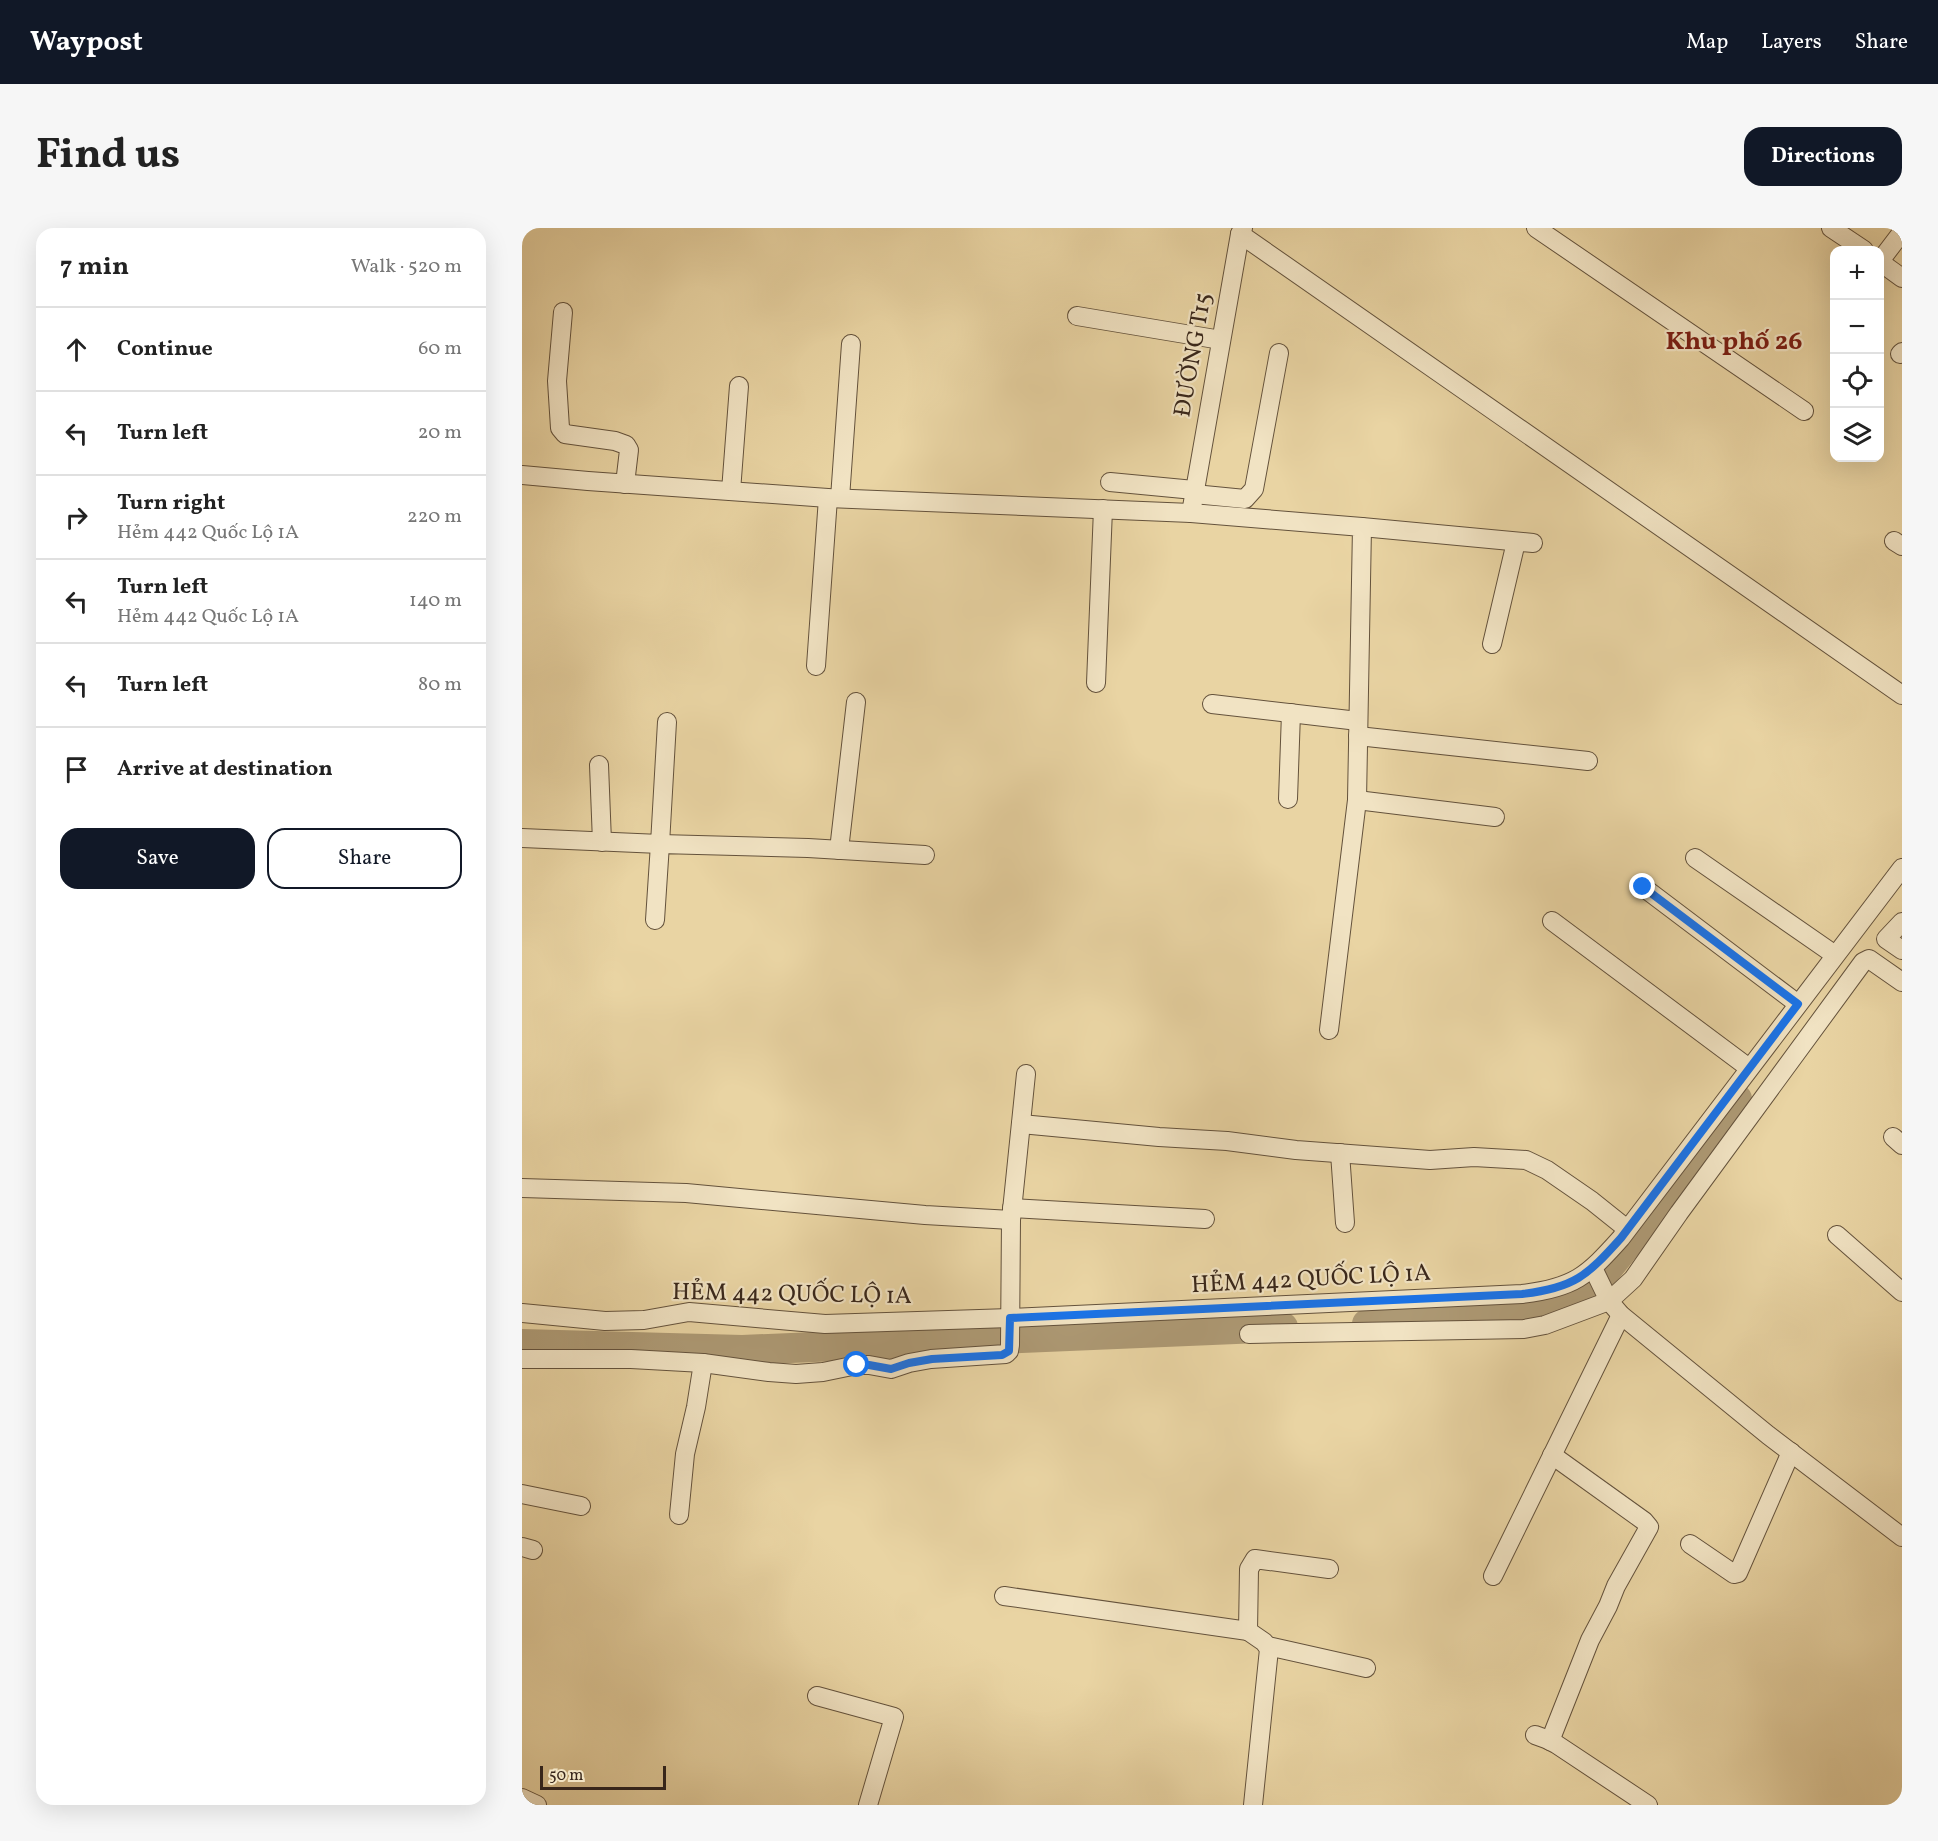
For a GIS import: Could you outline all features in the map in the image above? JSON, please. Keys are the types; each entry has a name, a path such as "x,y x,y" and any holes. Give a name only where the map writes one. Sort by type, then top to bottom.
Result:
{"street":[{"path":"1536,228 1804,411"},
{"path":"1832,228 1858,246"},
{"path":"1241,231 1902,695"},
{"name":"ĐƯỜNG T15","path":"1191,513 1241,231"},
{"path":"1884,257 1902,232"},
{"path":"1884,265 1902,278"},
{"path":"563,312 557,381 560,428 565,434 615,441 626,445 629,450 625,484"},
{"path":"1077,316 1221,340"},
{"path":"816,666 851,344"},
{"path":"1110,482 1245,499 1254,489 1278,353"},
{"path":"731,491 738,386"},
{"path":"522,475 834,498 1191,513 1524,542 1492,644"},
{"path":"1096,683 1103,509"},
{"path":"1329,1030 1357,801 1362,527"},
{"path":"839,850 856,702"},
{"path":"1212,704 1291,713 1358,728 1588,762"},
{"path":"1288,799 1291,713"},
{"path":"655,920 667,722"},
{"path":"599,765 602,842"},
{"path":"1357,801 1495,817"},
{"path":"522,838 808,848 924,855"},
{"path":"1695,858 1835,955"},
{"name":"HẺM 442 QUỐC LỘ 1A","path":"522,1313 605,1321 644,1320 689,1312 825,1324 1010,1320 1522,1294 1547,1291 1597,1276 1628,1229 1902,868"},
{"path":"1643,887 1798,1004"},
{"path":"1552,921 1749,1068"},
{"path":"1902,922 1886,939 1902,950"},
{"path":"1493,1576 1552,1455 1616,1308 1678,1213 1827,1008 1865,960 1869,959 1902,982"},
{"path":"522,1359 631,1359 703,1363 796,1374 823,1372 857,1365 891,1369 932,1359 1002,1355 1009,1351 1010,1345 1012,1214 1026,1074"},
{"path":"1021,1124 1159,1137 1227,1140 1296,1150 1430,1160 1474,1157 1526,1160 1547,1170 1628,1229"},
{"path":"1340,1153 1345,1223"},
{"path":"522,1188 686,1193 1012,1214 1205,1219"},
{"path":"1837,1235 1902,1292"},
{"path":"1597,1276 1616,1308 1791,1452 1902,1538"},
{"path":"1249,1334 1524,1329 1616,1308"},
{"path":"679,1515 684,1454 696,1407 703,1363"},
{"path":"1690,1544 1734,1574 1738,1573 1791,1452"},
{"path":"1552,1455 1644,1521 1649,1527 1616,1586 1543,1738 1648,1805"},
{"path":"522,1494 581,1506"},
{"path":"1248,1631 1249,1569 1254,1559 1329,1569"},
{"path":"1005,1596 1248,1631 1268,1646 1366,1668"},
{"path":"1253,1805 1269,1659 1268,1646"},
{"path":"817,1696 894,1717 868,1805"},
{"path":"522,1798 537,1805"}],"waterway":[{"path":"1367,1324 1505,1318 1550,1312 1576,1303 1601,1277 1671,1190 1737,1099"},
{"path":"522,1344 742,1350 1283,1327"}],"district":[{"name":"Khu phố 26","path":"1734,342"}],"route":[{"path":"857,1365 891,1369 932,1359 1006,1354 1010,1345 1010,1318 1522,1294 1547,1291 1569,1284 1593,1268 1621,1238 1798,1004 1643,887"}]}
